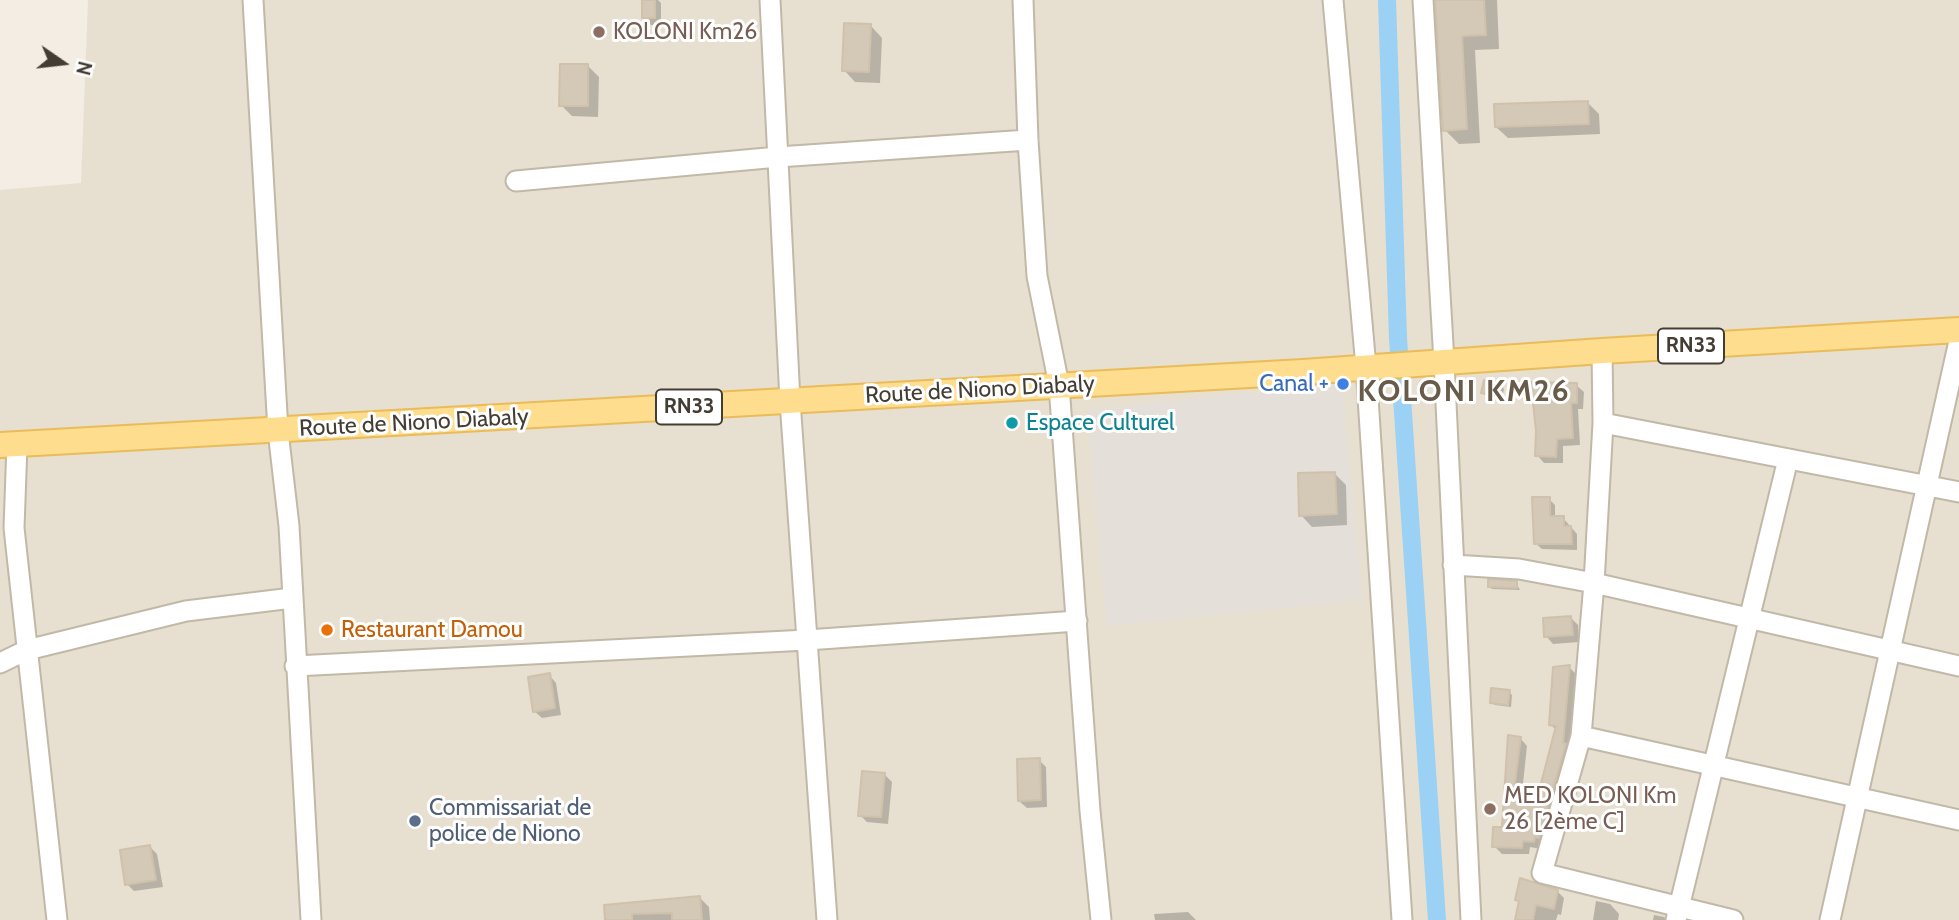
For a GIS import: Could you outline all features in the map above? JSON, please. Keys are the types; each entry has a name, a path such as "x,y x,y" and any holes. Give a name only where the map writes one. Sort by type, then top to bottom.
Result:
{"main road":[{"name":"Route de Niono Diabaly","path":"9,445 1959,330"}],"street":[{"path":"253,0 278,431 289,526 311,920"},
{"path":"770,0 790,401 827,920"},
{"path":"1023,0 1037,276 1059,385 1090,811 1101,920"},
{"path":"1333,0 1372,366 1402,920"},
{"path":"1423,0 1434,362 1453,565 1471,920"},
{"path":"516,181 778,157 1028,140"},
{"path":"1830,920 1959,341"},
{"path":"1602,351 1603,423 1594,583 1581,736 1542,873 1678,914 1733,920"},
{"path":"1603,423 1959,492"},
{"path":"9,445 14,528 57,920"},
{"path":"1678,914 1788,459"},
{"path":"1453,565 1519,569 1594,583 1959,666"},
{"path":"0,663 27,650 186,611 292,598"},
{"path":"295,666 807,640 1077,621"},
{"path":"1581,736 1959,820"}],"shaded area":[{"path":"88,0 1959,0 1959,920 0,920 0,190 81,183"},
{"path":"1342,384 1363,600 1107,626 1086,410"}],"building":[{"path":"642,0 655,0 655,18 642,18"},
{"path":"1435,0 1484,0 1486,35 1462,36 1467,129 1443,131"},
{"path":"844,23 871,24 869,72 842,71"},
{"path":"560,64 588,64 588,106 559,106"},
{"path":"1588,101 1589,124 1495,127 1494,104"},
{"path":"1484,380 1501,384 1499,397 1481,393"},
{"path":"1530,382 1577,383 1577,403 1571,403 1573,438 1557,439 1556,457 1535,456 1536,431 1533,402 1530,402"},
{"path":"1335,472 1337,514 1299,516 1298,473"},
{"path":"1532,497 1550,497 1550,516 1564,516 1564,526 1571,526 1572,544 1534,544"},
{"path":"1488,579 1517,581 1517,588 1488,587"},
{"path":"1571,616 1573,635 1544,637 1543,618"},
{"path":"1570,665 1563,743 1566,744 1539,838 1535,837 1534,842 1523,841 1522,848 1492,847 1493,827 1502,827 1508,735 1521,737 1514,791 1539,791 1556,726 1549,725 1553,667"},
{"path":"550,673 555,708 533,712 528,677"},
{"path":"1491,688 1510,690 1508,705 1490,703"},
{"path":"1040,758 1041,800 1018,801 1017,759"},
{"path":"862,771 885,773 881,817 858,816"},
{"path":"150,845 156,880 125,885 120,850"},
{"path":"1520,878 1558,890 1554,909 1536,905 1533,920 1515,920 1519,901 1515,900"},
{"path":"700,896 702,920 672,920 672,913 632,914 632,920 605,920 604,905"}],"waterway":[{"path":"1387,0 1398,338 1437,920"}],"place":[{"name":"KOLONI Km26","path":"599,32"},
{"name":"Canal +","path":"1343,384"},
{"name":"Espace Culturel","path":"1012,423"},
{"name":"Restaurant Damou","path":"327,630"},
{"name":"MED KOLONI Km 26 [2ème C]","path":"1490,809"},
{"name":"Commissariat de police de Niono","path":"415,821"}],"district":[{"name":"KOLONI KM26","path":"1464,392"}]}
